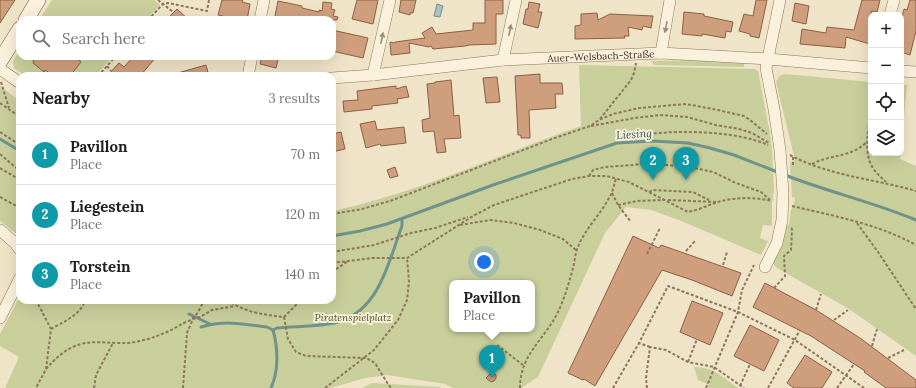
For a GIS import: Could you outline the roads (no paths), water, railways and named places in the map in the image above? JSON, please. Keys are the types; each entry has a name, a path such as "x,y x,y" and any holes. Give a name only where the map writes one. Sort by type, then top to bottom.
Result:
{"street":[{"path":"28,16 38,0"},
{"path":"261,16 264,0"},
{"path":"373,75 390,0"},
{"path":"503,60 516,0"},
{"path":"661,53 670,0"},
{"path":"760,265 776,243 782,220 780,149 766,68 780,0"},
{"path":"891,12 894,0"},
{"path":"0,61 16,35"},
{"name":"Auer-Welsbach-Straße","path":"336,78 373,75 503,60 661,53 768,59 868,68"},
{"path":"249,72 251,60"},
{"path":"0,68 16,80"},
{"path":"904,71 916,72"},
{"path":"0,230 16,244"},
{"path":"0,318 16,286"}],"water":[{"path":"437,4 443,6 440,17 434,16"}],"waterway":[{"name":"Liesing","path":"0,139 16,149"},
{"name":"Liesing","path":"336,235 387,224 493,185 617,143 652,141 688,143 734,155 780,173"},
{"name":"Liesing","path":"785,175 916,220"},
{"path":"271,388 274,381 277,359 273,330 277,328 334,323 354,315 374,294 381,281 402,226 402,219"},
{"path":"189,314 210,324"},
{"path":"201,327 234,323 267,327 273,330"}],"place":[{"name":"Liegestein","path":"653,180"},
{"name":"Torstein","path":"686,180"},
{"name":"Pavillon","path":"492,378"}],"park label":[{"name":"Piratenspielplatz","path":"353,317"}]}
